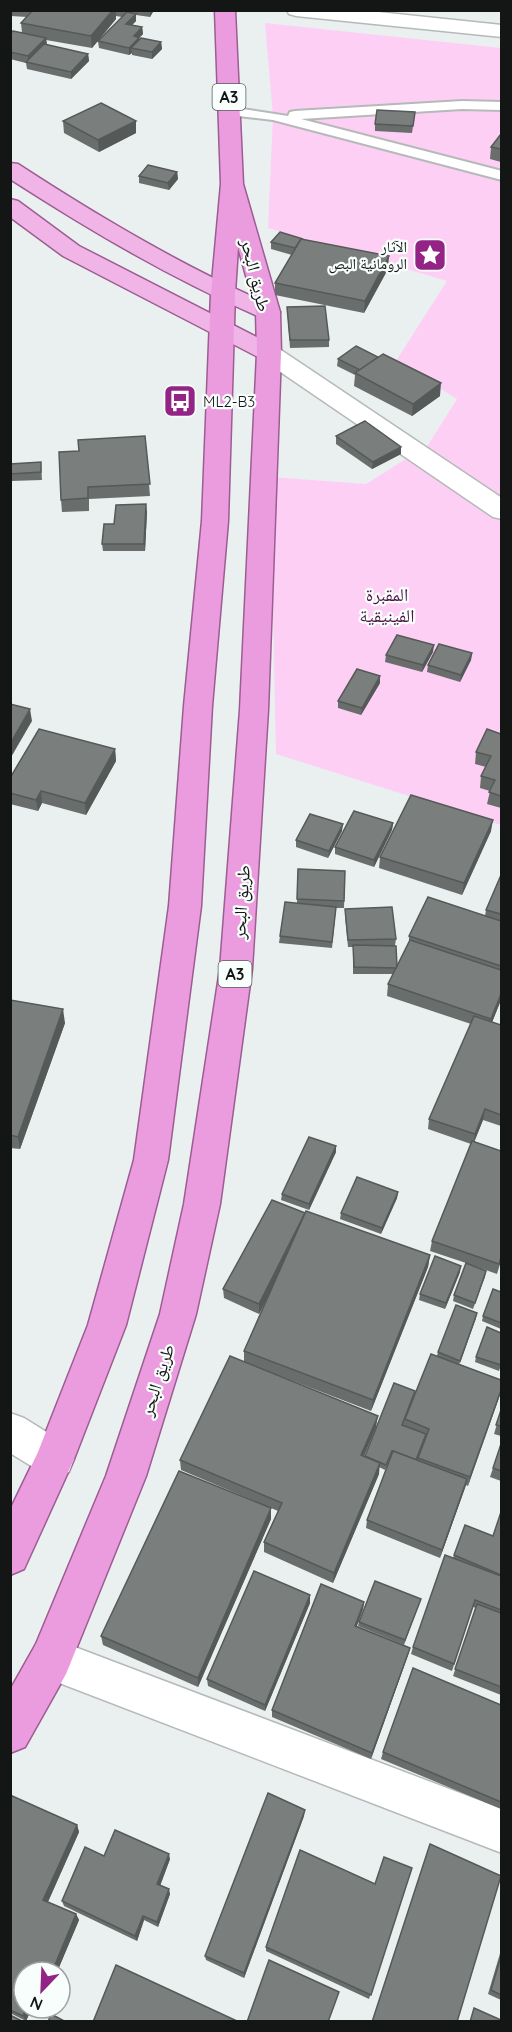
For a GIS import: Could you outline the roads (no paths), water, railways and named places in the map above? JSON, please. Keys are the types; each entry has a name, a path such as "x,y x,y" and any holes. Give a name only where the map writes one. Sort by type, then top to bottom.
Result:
{"highway":[{"name":"طريق البحر","path":"10,1555 55,1459 107,1325 151,1160 185,906 198,706 215,521 223,293 232,184 225,10"},
{"name":"طريق البحر","path":"10,1732 51,1659 129,1465 178,1314 202,1204 236,969 258,628 269,353 268,312 232,184"}],"main road":[{"path":"10,168 109,233 223,293 268,312"},
{"path":"10,206 70,251 269,353"}],"street":[{"path":"296,10 501,32"},
{"path":"269,353 501,511"},
{"path":"10,1431 55,1459"},
{"path":"51,1659 501,1831"}],"lane":[{"path":"273,116 462,105 501,106"},
{"path":"229,111 273,116 501,176"}],"place":[{"name":"الآثار الرومانية البص","path":"430,255"},
{"name":"ML2-B3","path":"180,401"}],"park label":[{"name":"المقبرة الفينيقية","path":"387,604"}]}
